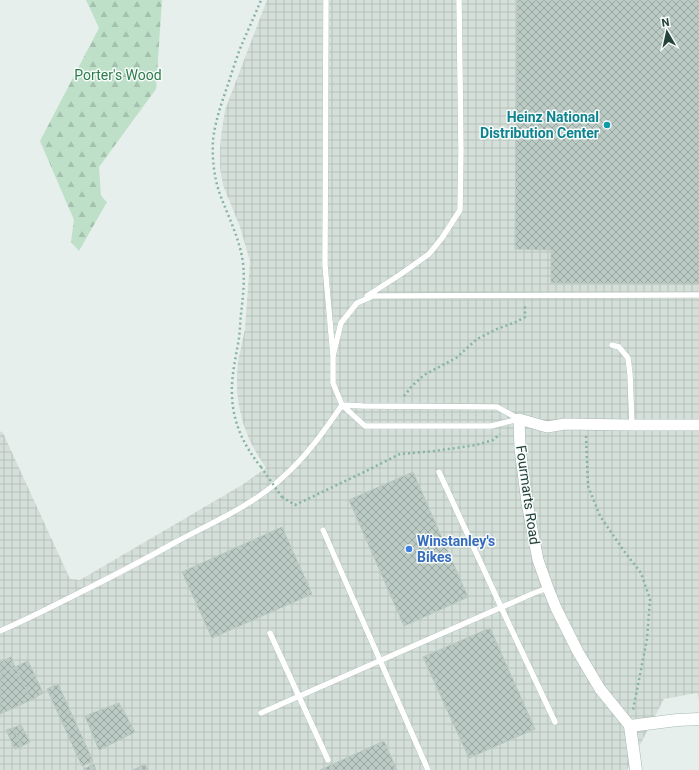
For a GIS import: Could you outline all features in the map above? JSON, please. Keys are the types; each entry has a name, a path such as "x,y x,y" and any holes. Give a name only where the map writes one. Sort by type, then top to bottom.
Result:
{"street":[{"path":"519,419 547,427 565,424 699,424"},
{"name":"Fourmarts Road","path":"519,419 520,448 527,503 538,560 548,588 556,608 578,652 600,689 630,726"},
{"path":"636,770 630,726 677,720 699,719"}],"lane":[{"path":"326,0 325,265 333,356 333,383 342,405 364,426 491,426 519,419"},
{"path":"333,356 341,323 357,303 429,254 442,238 460,210 461,151 459,0"},
{"path":"357,303 373,296 699,295"},
{"path":"612,345 619,347 628,358 632,425"},
{"path":"342,405 497,407 519,419"},
{"path":"0,631 25,621 126,569 236,510 267,491 284,477 304,455 329,425 342,405"},
{"path":"439,472 555,722"},
{"path":"323,530 428,770"},
{"path":"261,713 501,607 548,588"},
{"path":"270,633 328,760"}],"path":[{"path":"261,0 241,46 219,110 213,139 216,182 238,243 243,264 244,282 239,340 232,380 232,395 233,410 236,422 246,446 282,497 294,505 400,454 476,445 493,440 519,419"},
{"path":"401,406 404,396 424,375 456,358 477,339 525,317 525,296"},
{"path":"586,424 588,486 600,516 641,573 650,599 647,640 630,726"}],"shaded area":[{"path":"267,0 699,0 699,699 697,693 664,699 627,770 0,770 0,431 3,433 70,579 80,580 242,485 266,468 249,439 239,406 237,391 238,361 245,329 250,261 240,227 223,185 220,168 220,148 225,110"}],"green space":[{"name":"Porter's Wood","path":"86,0 162,0 156,89 99,167 101,196 107,202 79,251 71,242 74,220 40,141 99,28"}],"building":[{"name":"Heinz National Distribution Center","path":"517,0 699,0 699,284 551,283 551,250 515,249"},
{"name":"Winstanley's Bikes","path":"413,472 468,597 404,626 349,500"},
{"path":"282,527 312,594 212,638 182,572"},
{"path":"490,628 535,729 469,758 423,657"},
{"path":"11,657 15,667 0,674 0,662"},
{"path":"28,661 43,693 31,700 15,667"},
{"path":"15,667 31,700 0,714 0,674"},
{"path":"58,684 93,761 82,766 47,689"},
{"path":"119,703 135,732 99,750 85,716"},
{"path":"21,725 30,742 22,746 13,728"},
{"path":"13,728 22,746 15,749 6,730"},
{"path":"384,741 397,770 320,770"},
{"path":"94,764 96,770 84,769"},
{"path":"145,764 148,770 133,770"}],"place":[{"name":"Heinz National Distribution Center","path":"607,125"},
{"name":"Winstanley's Bikes","path":"409,549"}]}
